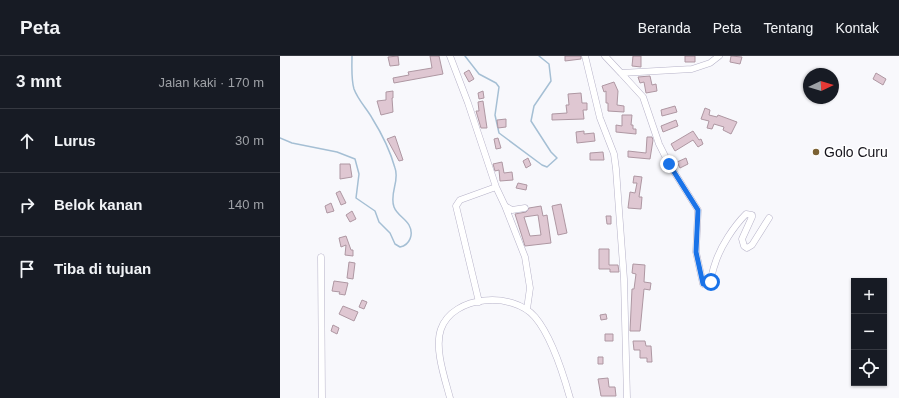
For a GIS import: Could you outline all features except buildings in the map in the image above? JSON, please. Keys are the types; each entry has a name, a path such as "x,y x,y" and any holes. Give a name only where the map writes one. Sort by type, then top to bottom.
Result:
{"street":[{"path":"450,56 468,103 496,187 525,257 530,288 527,309"},
{"path":"586,56 600,118 614,154 616,169 624,279 627,398"},
{"path":"604,56 643,97 659,144 669,164 698,210 696,252 703,284 709,285 711,282 715,263 727,240 742,219 748,214 752,216 742,239 744,246 747,248 752,245 770,218"},
{"path":"621,73 692,69 710,63 719,56"},
{"path":"479,302 456,206 460,200 496,187"},
{"path":"504,206 512,210 525,208"},
{"path":"321,257 322,398"},
{"path":"450,398 442,371 440,331 449,316 463,306 479,302 503,300 518,304 527,309 544,330 556,355 570,398"}],"waterway":[{"path":"280,138 292,143 337,152 355,159 359,174 356,198 375,211 379,222 390,233 395,244 400,247 409,242 411,235 409,225 395,210 393,202 393,192 396,178 393,161 379,130 354,89 352,77 352,56"},
{"path":"465,56 479,74 496,83 499,87 495,115 499,133 542,165 547,167 557,158 551,152 531,121 534,106 551,81 549,64 539,56"}],"place":[{"name":"Golo Curu","path":"816,152"}],"route":[{"path":"669,164 698,210 696,252 699,270 703,284 709,285 711,282"}]}
